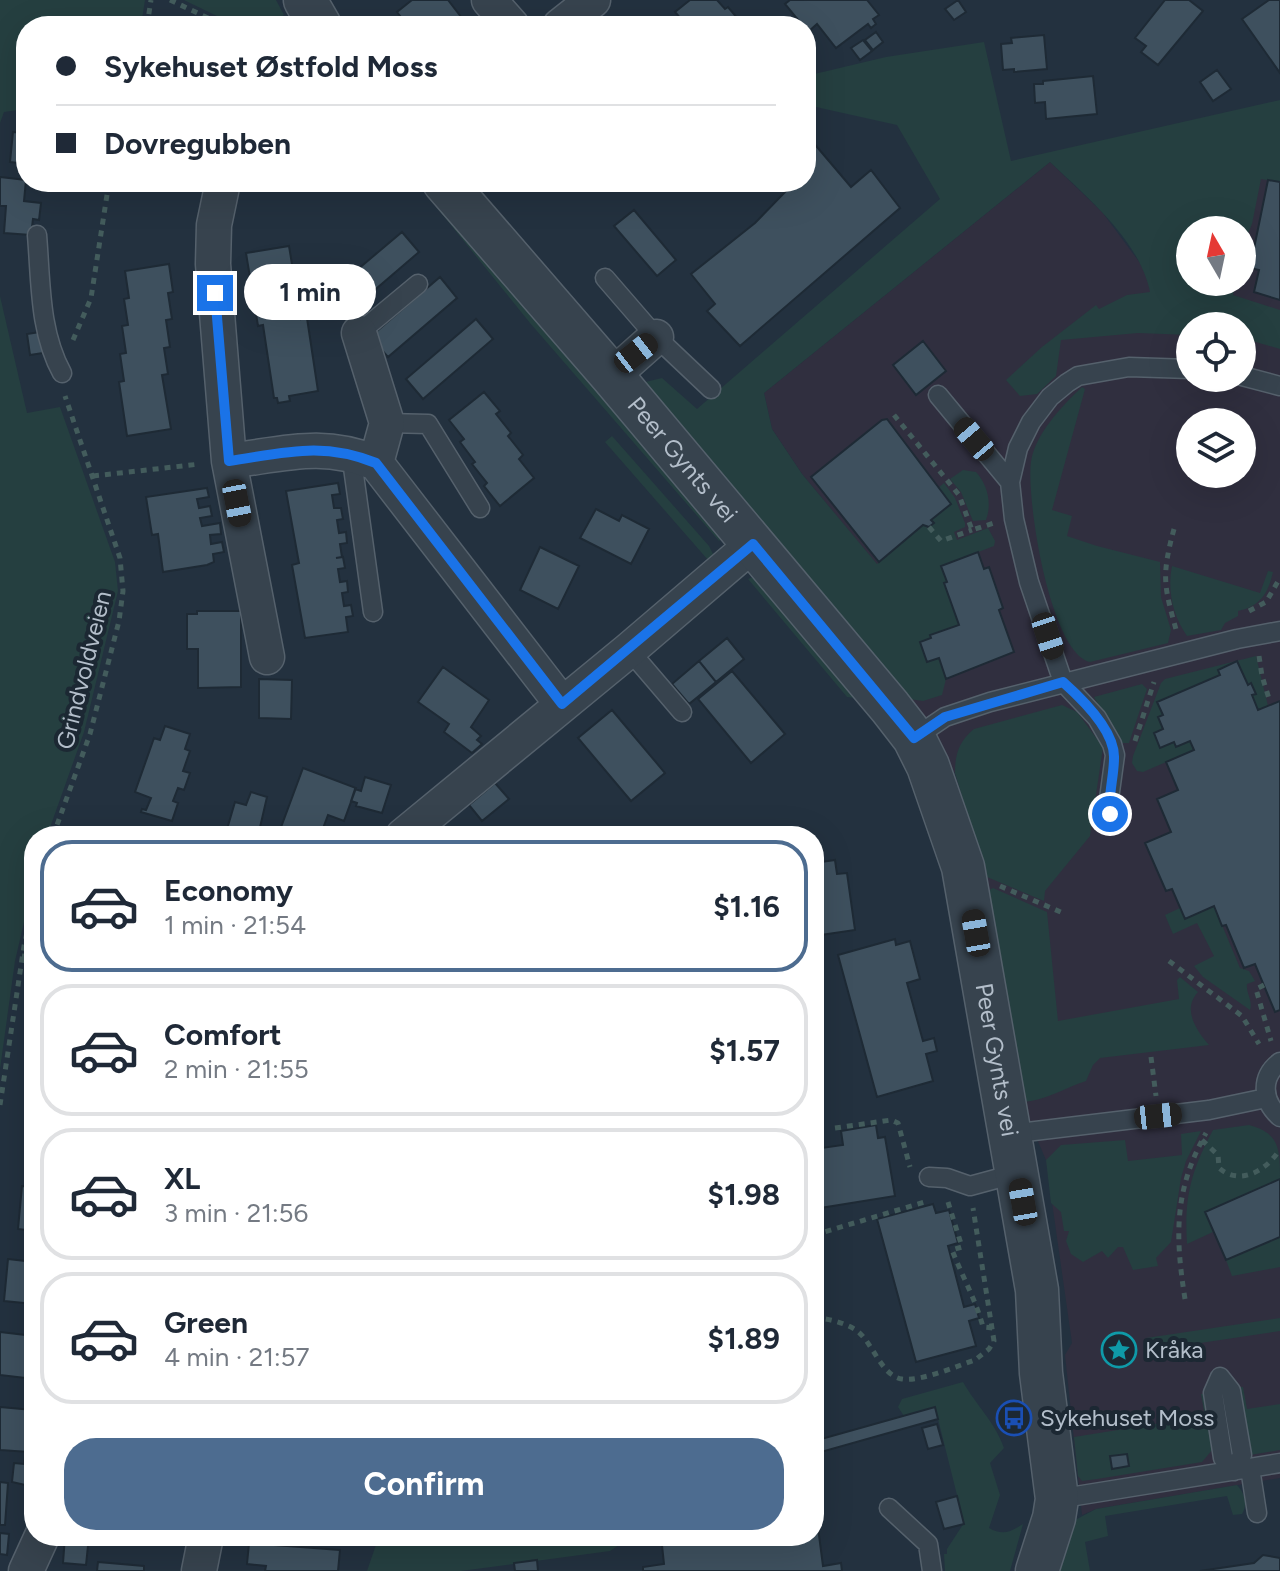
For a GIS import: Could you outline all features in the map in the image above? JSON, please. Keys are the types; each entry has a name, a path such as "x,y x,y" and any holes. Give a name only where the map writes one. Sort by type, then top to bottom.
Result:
{"street":[{"path":"489,0 503,16"},
{"path":"573,16 593,0"},
{"path":"221,192 214,225 213,264 229,461 267,657"},
{"name":"Peer Gynts vei","path":"453,192 612,376 914,738 936,787 963,867 1037,1290 1041,1373 1057,1499 1037,1571"},
{"path":"359,333 387,423 364,458"},
{"name":"Peer Gynts vei","path":"612,376 656,337"},
{"path":"229,461 319,449 364,458 562,704"},
{"path":"415,826 753,544"},
{"path":"26,1571 37,1546"},
{"path":"199,1571 204,1546"}],"lane":[{"path":"37,235 48,340 62,373"},
{"path":"605,278 656,337 711,389"},
{"path":"359,333 418,284"},
{"path":"1110,814 1115,755 1112,744 1097,718 1063,682 1029,582 1014,519 1010,482 1018,448 1031,422 1050,397 1067,383 1078,376 1129,367 1176,369"},
{"path":"1256,380 1280,386"},
{"path":"938,395 1010,482"},
{"path":"387,423 428,424 480,508"},
{"path":"364,458 373,612"},
{"path":"914,738 945,717 1063,682 1280,631"},
{"path":"629,650 682,712"},
{"path":"1280,1062 1268,1074 1265,1086 1271,1109 1280,1117"},
{"path":"919,1181 947,1178 970,1186 1014,1154 1158,1116 1209,1110 1266,1098"},
{"path":"1057,1499 1280,1463"},
{"path":"1242,1469 1257,1513"},
{"path":"889,1508 928,1544 932,1571"}],"path":[{"path":"170,0 204,16"},
{"path":"80,325 91,298 107,192"},
{"name":"Grindvoldveien","path":"57,826 90,734 122,606 123,572 70,414 62,373"},
{"path":"894,415 959,495 972,530"},
{"path":"93,476 229,461"},
{"path":"929,527 941,541 1014,519"},
{"path":"1174,529 1165,564 1164,584 1182,652"},
{"path":"1259,651 1270,702"},
{"path":"1112,780 1126,763 1156,677"},
{"path":"991,882 1063,913"},
{"path":"0,1105 24,947"},
{"path":"1169,961 1242,1016 1259,1044"},
{"path":"1264,985 1256,989 1271,1042"},
{"path":"1151,1057 1158,1116"},
{"path":"1185,1299 1178,1246 1180,1216 1188,1168 1210,1125 1209,1110"},
{"path":"835,1128 891,1120 898,1123 919,1181 920,1202"},
{"path":"1202,1140 1218,1155 1219,1168 1230,1175 1248,1175 1262,1170 1275,1159 1280,1149"},
{"path":"824,1319 856,1330 871,1345 891,1375 899,1379 910,1380 975,1360 989,1349 994,1341 993,1328 981,1273 970,1186"},
{"path":"824,1232 920,1202 948,1200 962,1247 952,1250 968,1291 977,1302 983,1327 993,1328"}],"shaded area":[{"path":"1280,156 1280,1478 1096,1509 1082,1515 1065,1355 1072,1343 1046,1160 1024,1109 1001,957 978,843 955,773 902,698 877,565 802,474 772,429 764,393 1050,162 1102,212 1146,271 1152,298 1176,288 1176,296 1256,296 1256,216 1234,216 1229,208"}],"green space":[{"path":"0,0 145,0 143,16 16,16 16,110 4,112 0,123"},
{"path":"184,0 276,0 284,15 282,16 219,16"},
{"path":"984,42 1011,161 1280,100 1280,182 1261,179 1254,216 1176,216 1176,296 1236,296 1280,310 1280,349 1256,342 1256,312 1176,312 1176,334 1138,333 1061,340 1056,376 1037,394 1020,396 1006,380 1042,347 1096,305 1099,309 1127,295 1150,292 1144,273 1124,238 1050,162 764,393 772,429 802,474 877,564 923,525 928,528 934,523 931,520 938,488 944,483 955,498 965,523 965,527 954,532 957,540 988,528 995,541 994,546 942,566 947,582 944,584 959,625 920,642 927,662 939,658 946,679 942,695 923,701 902,698 637,384 662,378 697,409 940,199 897,125 816,107 816,74 886,57"},
{"path":"425,193 432,194 723,537 719,541 530,323"},
{"path":"0,296 27,413 60,407 115,562 118,591 84,732 51,826 24,826 24,922 15,961 0,1069"},
{"path":"1082,387 1085,389 1052,510 1072,516 1067,536 1160,562 1161,597 1171,630 1168,643 1090,662 1076,652 1063,632 1052,605 1037,539 1030,481 1031,462 1038,441 1058,412"},
{"path":"612,436 709,546 713,554 708,560 605,442"},
{"path":"963,470 976,472 986,489 989,501 986,520 973,521 961,492 950,479"},
{"path":"1172,566 1260,593 1268,571 1273,572 1262,598 1238,611 1238,616 1225,623 1221,630 1187,636 1172,603"},
{"path":"755,576 864,699 847,697 748,579"},
{"path":"1256,656 1268,706 1258,710 1252,695 1256,693 1252,684 1248,685 1238,662 1218,670 1220,675 1157,702 1163,715 1158,718 1163,729 1160,747 1174,742 1177,747 1190,741 1194,750 1143,772 1137,771 1132,763 1133,756 1165,679"},
{"path":"1142,684 1147,689 1129,743 1120,743 1094,697"},
{"path":"1062,705 1077,712 1103,747 1090,836 1045,891 1044,901 987,877 955,766 961,743 974,729"},
{"path":"993,888 1047,912 1058,1021 1179,999 1177,980 1180,977 1198,992 1193,999 1191,1012 1209,1045 1100,1058 1086,1081 1047,1097 1023,1102 989,890"},
{"path":"1214,906 1240,968 1249,971 1255,981 1247,984 1250,1010 1203,977 1194,966 1214,956 1197,923 1173,934 1165,915 1180,908 1185,919"},
{"path":"1249,1125 1267,1133 1276,1144 1280,1179 1205,1212 1213,1232 1187,1244 1188,1198 1199,1158 1213,1130"},
{"path":"1201,1131 1186,1161 1171,1242 1156,1258 1158,1266 1133,1270 1123,1247 1118,1247 1108,1258 1102,1251 1083,1262 1071,1254 1066,1241 1069,1231 1064,1231 1061,1212 1051,1203 1046,1160 1061,1145 1125,1140 1128,1161 1182,1155 1181,1134"},
{"path":"1280,1237 1280,1267 1232,1276 1226,1260"},
{"path":"1280,1318 1280,1331 1147,1351 1146,1338"},
{"path":"963,1382 996,1430 1004,1448 990,1463 1000,1495 989,1528 1006,1532 1023,1524 1010,1571 945,1571 944,1554 947,1554 947,1549 964,1523 935,1407 904,1416 898,1407 902,1399"},
{"path":"1240,1387 1243,1387 1247,1409 1280,1404 1280,1450 1250,1455"},
{"path":"1201,1394 1204,1394 1213,1449 1202,1462 1082,1481 1078,1476 1074,1437 1205,1416"},
{"path":"1237,1485 1245,1499 1242,1514 1233,1515 1227,1496 1105,1516 1108,1536 1085,1542 1090,1571 1054,1571 1075,1520 1096,1509"},
{"path":"376,1546 618,1546 610,1551 461,1571 367,1571"}],"building":[{"path":"412,0 448,0 460,16 400,16 397,12"},
{"path":"690,0 717,0 736,16 678,16 675,12"},
{"path":"790,0 867,0 879,15 873,19 876,24 871,28 868,24 836,48 816,25 816,16 795,16 785,4"},
{"path":"958,0 966,12 954,20 945,9"},
{"path":"1165,0 1189,0 1203,11 1158,65 1141,52 1146,46 1135,38"},
{"path":"1269,0 1280,0 1280,73 1242,19"},
{"path":"876,32 883,42 873,50 865,40"},
{"path":"1044,35 1047,69 1003,70 1001,44 1012,43 1011,38"},
{"path":"863,40 872,51 860,60 851,48"},
{"path":"1217,70 1231,89 1213,101 1200,82"},
{"path":"1093,76 1097,114 1046,119 1045,102 1035,103 1034,84"},
{"path":"13,132 16,132 16,163 10,162"},
{"path":"816,146 851,187 871,170 900,208 740,346 707,311 715,304 691,274 755,223 785,192 816,192"},
{"path":"0,177 16,179 16,192 25,192 24,201 41,203 39,220 33,219 31,235 4,233 6,206 0,206"},
{"path":"1268,180 1280,182 1280,300 1256,293 1259,270 1256,269 1256,239"},
{"path":"634,210 676,260 657,276 614,226"},
{"path":"402,232 419,252 349,312 332,291"},
{"path":"289,246 301,319 307,318 318,391 289,396 290,401 278,403 274,398 263,325 258,326 246,253"},
{"path":"169,264 173,292 168,293 172,319 166,320 170,347 164,348 168,374 162,375 171,429 127,436 119,382 124,381 120,354 126,353 122,326 128,325 124,299 129,298 125,271"},
{"path":"440,277 457,298 388,357 370,337"},
{"path":"476,319 493,339 423,399 406,379"},
{"path":"40,332 43,353 30,355 27,334"},
{"path":"923,341 946,371 916,395 893,365"},
{"path":"484,392 500,411 496,414 523,455 519,459 534,478 500,506 484,486 487,483 460,442 464,439 449,420"},
{"path":"887,419 951,504 931,520 934,523 929,527 923,525 879,562 811,477"},
{"path":"338,483 340,494 332,495 334,508 341,508 343,519 337,520 339,533 346,532 347,543 340,544 342,557 336,558 343,557 345,568 338,569 340,582 347,581 348,592 342,593 344,606 351,605 353,616 346,617 348,632 305,638 292,565 299,563 286,491"},
{"path":"207,488 209,497 197,499 199,508 210,506 212,516 200,518 202,526 220,523 221,534 210,535 211,544 222,542 224,552 213,554 214,562 207,565 163,572 158,534 152,535 146,497"},
{"path":"596,509 619,521 622,515 649,529 631,564 580,538"},
{"path":"540,547 579,566 558,609 520,590"},
{"path":"978,552 984,569 989,567 1003,608 999,610 1014,652 946,679 939,658 927,662 920,642 931,638 930,635 959,625 941,566"},
{"path":"197,611 241,611 241,687 198,688 198,649 187,649 187,614 197,614"},
{"path":"727,638 744,659 716,682 699,661"},
{"path":"699,661 716,682 689,704 672,684"},
{"path":"1237,661 1248,685 1251,683 1256,694 1252,695 1258,710 1280,701 1280,1010 1275,1012 1255,964 1244,968 1226,925 1222,926 1214,906 1185,919 1172,889 1166,891 1145,843 1171,832 1157,799 1178,790 1166,762 1194,750 1190,741 1176,747 1174,742 1160,748 1154,733 1163,729 1158,717 1163,715 1157,702 1220,675 1218,670"},
{"path":"443,667 489,700 471,727 481,736 477,740 482,744 472,753 444,732 449,724 418,702"},
{"path":"732,671 785,734 751,763 698,699"},
{"path":"259,679 292,680 291,719 259,718"},
{"path":"612,710 665,773 631,801 578,738"},
{"path":"165,726 190,734 185,749 190,751 183,771 190,773 184,790 178,788 173,801 178,803 172,821 141,812 142,809 146,810 151,798 135,792 154,738 160,740"},
{"path":"303,768 356,788 344,821 328,815 324,826 281,826"},
{"path":"365,777 391,785 382,813 356,806 357,803 351,801 355,789 361,791"},
{"path":"495,783 509,799 482,821 469,805"},
{"path":"251,792 267,797 260,826 228,826 235,802 246,805"},
{"path":"835,860 837,874 847,873 855,930 824,935 824,862"},
{"path":"895,939 896,945 910,941 920,979 907,983 923,1041 934,1038 937,1051 926,1054 933,1081 877,1097 838,955"},
{"path":"876,1125 878,1138 885,1137 895,1196 824,1207 824,1148 843,1145 841,1131"},
{"path":"1280,1179 1280,1237 1226,1260 1205,1212"},
{"path":"22,1186 24,1186 24,1230 18,1229"},
{"path":"933,1204 936,1213 949,1210 958,1243 948,1246 964,1307 975,1304 979,1318 969,1321 976,1346 916,1362 877,1219"},
{"path":"8,1259 24,1261 24,1303 4,1301"},
{"path":"0,1332 24,1335 24,1378 0,1375"},
{"path":"0,1407 24,1409 24,1452 0,1450"},
{"path":"935,1407 938,1419 824,1451 824,1438"},
{"path":"937,1424 943,1445 928,1449 922,1428"},
{"path":"1127,1454 1129,1466 1112,1469 1110,1456"},
{"path":"14,1463 24,1464 24,1485 12,1482"},
{"path":"0,1482 8,1483 5,1525 0,1525"},
{"path":"957,1496 964,1524 944,1529 936,1502"},
{"path":"0,1533 9,1534 7,1555 0,1554"},
{"path":"64,1546 88,1546 86,1565 63,1563"},
{"path":"249,1546 340,1550 338,1571 265,1571 266,1566 247,1564"},
{"path":"662,1546 820,1546 823,1566 841,1563 842,1571 643,1571 643,1567 664,1564"},
{"path":"1263,1555 1280,1558 1280,1571 1200,1571 1254,1563"},
{"path":"537,1560 538,1571 515,1571 514,1563"},
{"path":"98,1562 144,1566 144,1571 97,1571"}],"place":[{"name":"Kråka","path":"1119,1350"},
{"name":"Sykehuset Moss","path":"1014,1418"}],"route":[{"path":"215,293 229,461 319,449 351,453 376,463 562,704 753,544 914,738 945,717 1063,682 1097,718 1112,744 1115,755 1110,814"}]}
